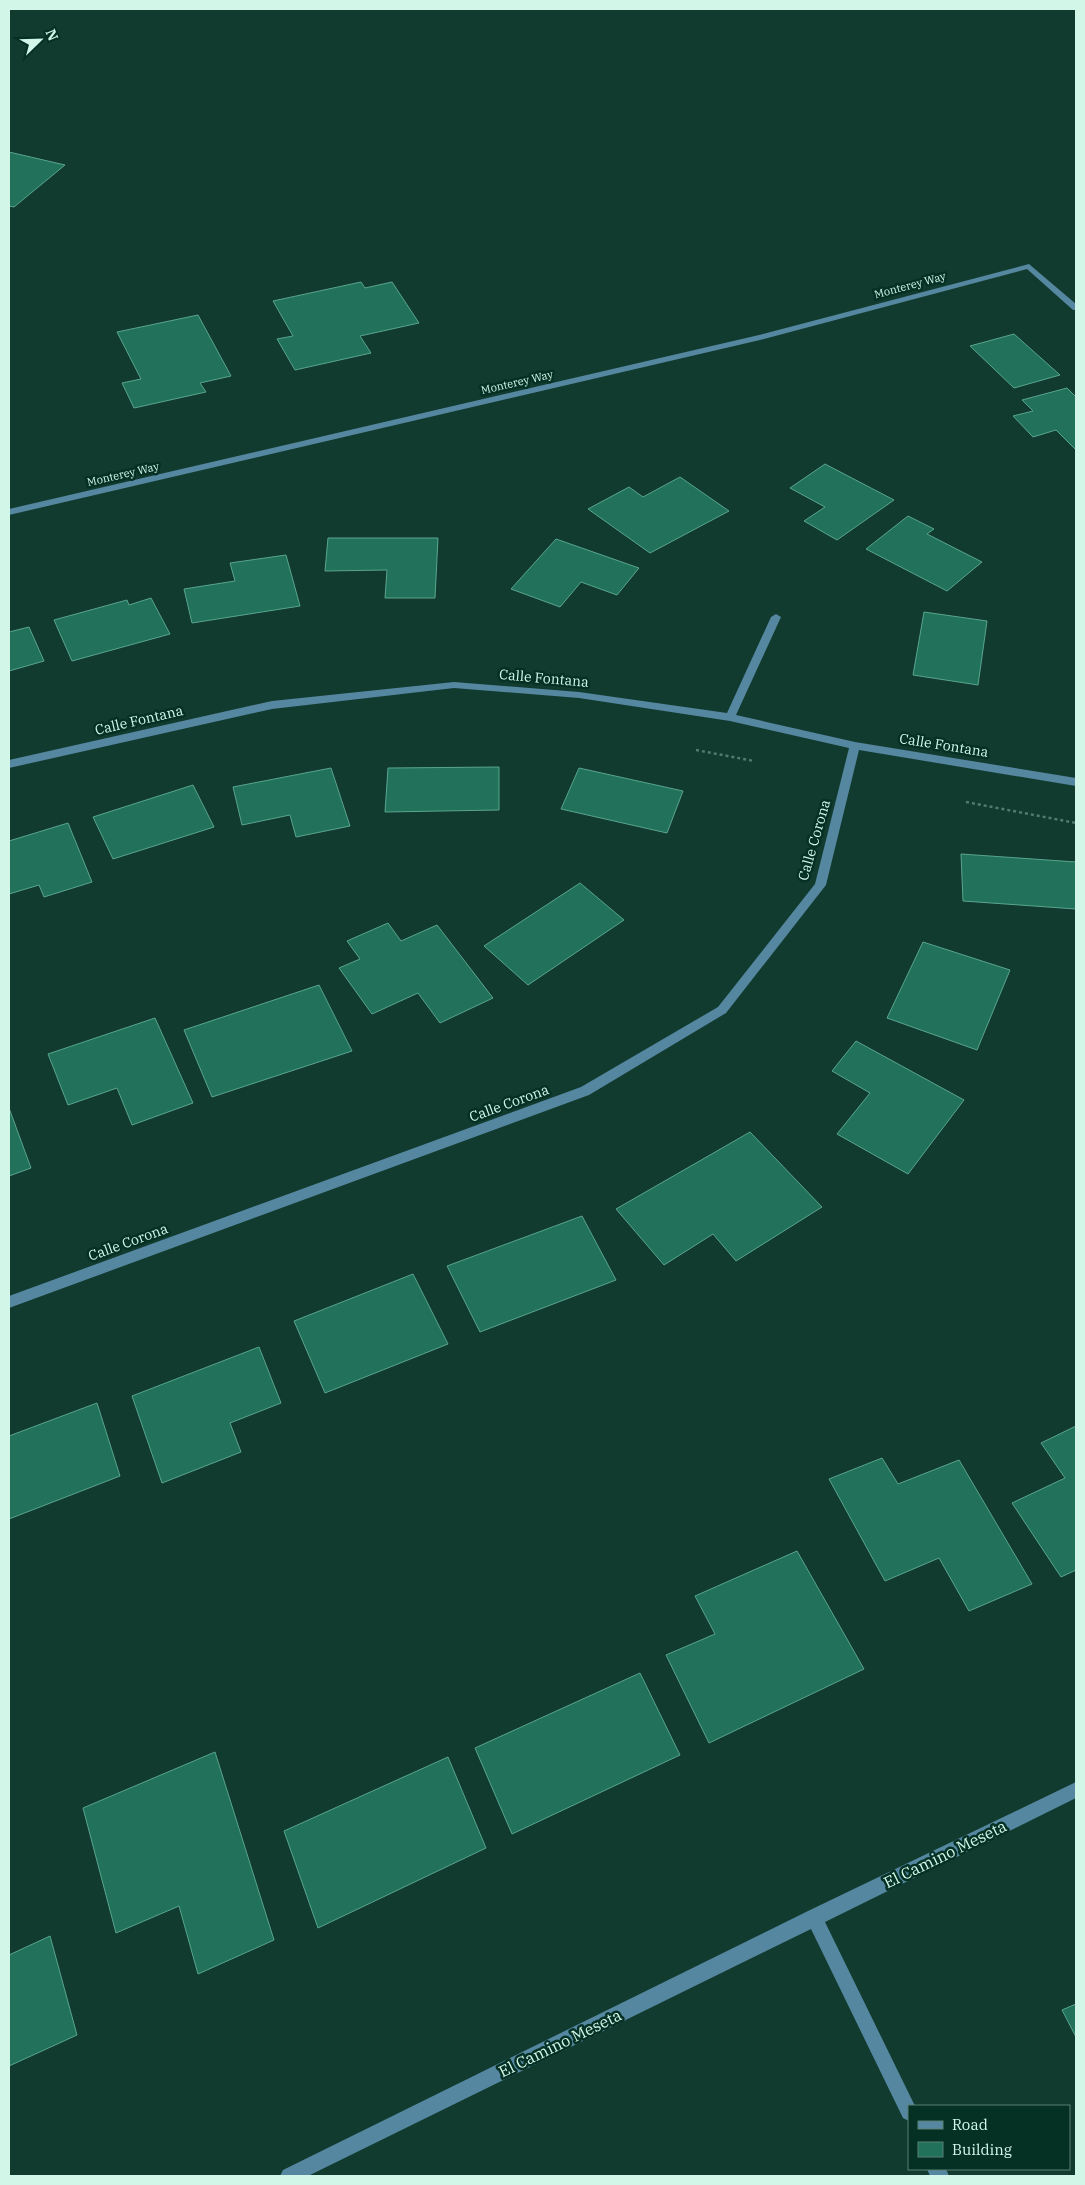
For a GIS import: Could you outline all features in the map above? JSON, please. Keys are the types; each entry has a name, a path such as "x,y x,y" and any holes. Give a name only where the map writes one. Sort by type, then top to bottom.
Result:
{"street":[{"name":"Monterey Way","path":"9,512 760,337 1029,266 1076,308"},
{"path":"730,717 776,617"},
{"name":"Calle Fontana","path":"9,764 272,706 454,685 579,695 730,717 855,746 1076,782"},
{"name":"Calle Corona","path":"9,1302 585,1091 722,1010 820,885 855,746"},
{"name":"El Camino Meseta","path":"300,2174 814,1917 1076,1790"},
{"path":"814,1917 908,2110"}],"path":[{"path":"691,749 759,762"},
{"path":"962,801 1076,823"}],"building":[{"path":"9,152 65,165 14,207 9,206"},
{"path":"361,282 365,288 392,282 419,323 360,336 371,353 295,370 277,339 293,336 273,301"},
{"path":"198,315 231,376 200,383 206,392 134,408 122,383 141,379 117,332"},
{"path":"1014,334 1060,375 1014,388 970,346"},
{"path":"1067,388 1076,397 1076,450 1056,430 1033,437 1013,416 1033,411 1022,400"},
{"path":"825,464 894,500 837,540 804,521 825,507 790,488"},
{"path":"680,477 729,511 650,553 588,509 629,487 643,497"},
{"path":"908,516 934,529 927,534 982,562 947,591 866,549"},
{"path":"328,538 438,538 435,598 385,598 387,570 325,571"},
{"path":"556,539 639,568 617,595 581,582 560,607 511,589"},
{"path":"286,555 300,606 192,623 184,589 235,581 230,563"},
{"path":"151,598 170,634 72,661 54,620 127,600 129,605"},
{"path":"924,612 987,621 978,685 913,675"},
{"path":"29,627 44,661 9,671 9,632"},
{"path":"499,767 499,810 385,812 388,768"},
{"path":"331,768 350,826 296,837 290,815 242,825 233,787"},
{"path":"579,768 683,791 667,833 561,809"},
{"path":"193,785 214,827 113,859 93,817"},
{"path":"68,823 92,882 44,897 39,885 9,894 9,841"},
{"path":"961,854 1076,862 1076,909 963,901"},
{"path":"580,883 624,920 528,985 484,946"},
{"path":"388,923 401,941 437,925 493,998 440,1023 418,993 372,1014 339,968 360,959 347,941"},
{"path":"923,942 1010,970 977,1050 887,1018"},
{"path":"319,985 352,1051 212,1097 184,1030"},
{"path":"155,1018 193,1103 132,1125 117,1088 68,1105 48,1054"},
{"path":"856,1041 964,1100 908,1174 837,1134 870,1093 832,1071"},
{"path":"9,1108 31,1168 9,1176"},
{"path":"750,1132 822,1207 736,1261 713,1234 664,1265 616,1209"},
{"path":"582,1216 616,1280 480,1332 447,1266"},
{"path":"413,1274 448,1344 325,1393 294,1321"},
{"path":"259,1347 281,1403 230,1423 241,1452 162,1483 132,1396"},
{"path":"97,1403 120,1476 9,1519 9,1436"},
{"path":"1076,1426 1076,1570 1061,1577 1012,1503 1065,1478 1041,1443"},
{"path":"882,1458 898,1484 959,1460 1032,1584 969,1611 939,1558 885,1581 829,1479"},
{"path":"797,1551 864,1669 709,1743 666,1655 715,1634 695,1596"},
{"path":"640,1673 680,1755 512,1834 475,1748"},
{"path":"215,1752 274,1940 198,1974 179,1906 116,1933 83,1808"},
{"path":"448,1757 486,1848 318,1928 284,1831"},
{"path":"50,1936 77,2035 9,2066 9,1955"},
{"path":"1076,2004 1076,2037 1062,2010"}]}
